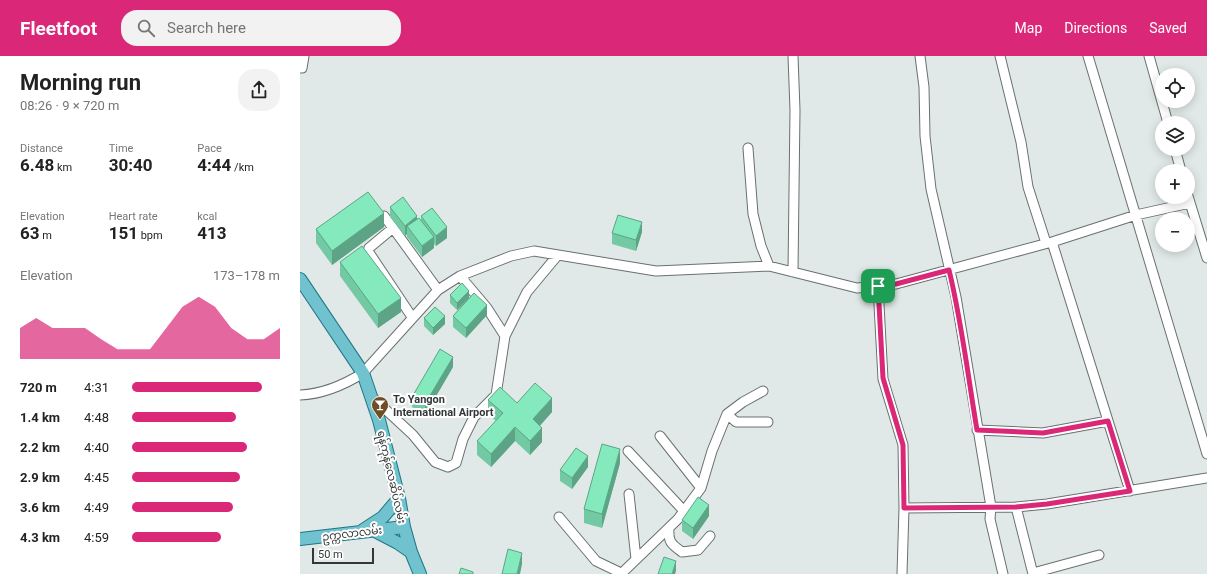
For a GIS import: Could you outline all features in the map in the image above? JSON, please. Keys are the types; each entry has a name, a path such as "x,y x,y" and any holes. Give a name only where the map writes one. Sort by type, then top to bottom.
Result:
{"main road":[{"name":"ရန်ကုန်လေဆိပ်လမ်း","path":"300,279 363,373 372,397 399,498 404,527 411,552 420,574"},
{"path":"399,498 383,517 367,531 398,543 411,552"},
{"name":"ဥက္ကလာလမ်း","path":"300,539 404,527"}],"street":[{"path":"300,68 302,68 304,56"},
{"path":"793,56 793,272"},
{"path":"920,56 924,87 925,136 930,182 963,334 967,372 990,507 990,519 1003,574"},
{"path":"1000,56 1021,142 1028,187 1049,242 1130,491"},
{"path":"1088,56 1207,454"},
{"path":"1149,56 1166,116"},
{"path":"748,148 753,214 761,246 769,266"},
{"path":"300,395 315,394 349,382 363,373 438,290 460,276 512,256 534,251 557,256 656,271 769,266 857,288 896,284 949,270 1049,242 1172,204"},
{"path":"1191,204 1207,258"},
{"path":"384,216 438,290"},
{"path":"393,228 369,248 368,252 412,317"},
{"path":"372,397 413,435 435,462 448,466 456,463 463,439 474,418 496,395 505,336 527,292 557,256"},
{"path":"460,276 487,308 505,336"},
{"path":"878,286 883,378 903,445 904,508 902,574"},
{"path":"559,517 596,561 621,574 669,528 701,488 712,451 727,414 743,402 763,391"},
{"path":"727,414 736,422 768,422"},
{"path":"977,430 1043,433 1108,421"},
{"path":"660,436 701,488"},
{"path":"628,451 684,511"},
{"path":"904,508 1016,507 1047,504 1207,478"},
{"path":"629,494 636,559"},
{"path":"1016,507 1033,573 1099,555"},
{"path":"669,528 668,538 673,546 682,552 698,550 710,536"}],"building":[{"path":"368,192 384,213 332,251 316,229"},
{"path":"403,197 417,216 405,226 390,207"},
{"path":"432,208 447,227 436,236 421,216"},
{"path":"618,215 642,222 636,240 612,233"},
{"path":"419,218 434,237 422,246 407,226"},
{"path":"362,246 401,298 378,314 340,262"},
{"path":"462,283 469,291 457,303 450,295"},
{"path":"474,293 487,305 466,328 453,316"},
{"path":"435,307 445,316 433,328 424,318"},
{"path":"440,349 453,357 425,404 412,397"},
{"path":"535,383 552,398 533,419 542,428 530,441 515,427 491,454 477,441 503,413 488,400 500,387 517,403"},
{"path":"602,444 620,449 602,514 584,509"},
{"path":"576,448 588,456 572,478 560,470"},
{"path":"698,497 709,505 693,528 682,520"},
{"path":"508,549 522,553 517,574 502,574"},
{"path":"664,557 676,561 672,574 658,574"},
{"path":"461,568 473,572 473,574 459,574"}],"place":[{"name":"To Yangon International Airport","path":"380,420"}],"route":[{"path":"949,270 963,334 966,365 977,430 1043,433 1108,421 1130,491 1047,504 1016,507 904,508 903,445 883,378 878,286 896,284 949,270"}]}
